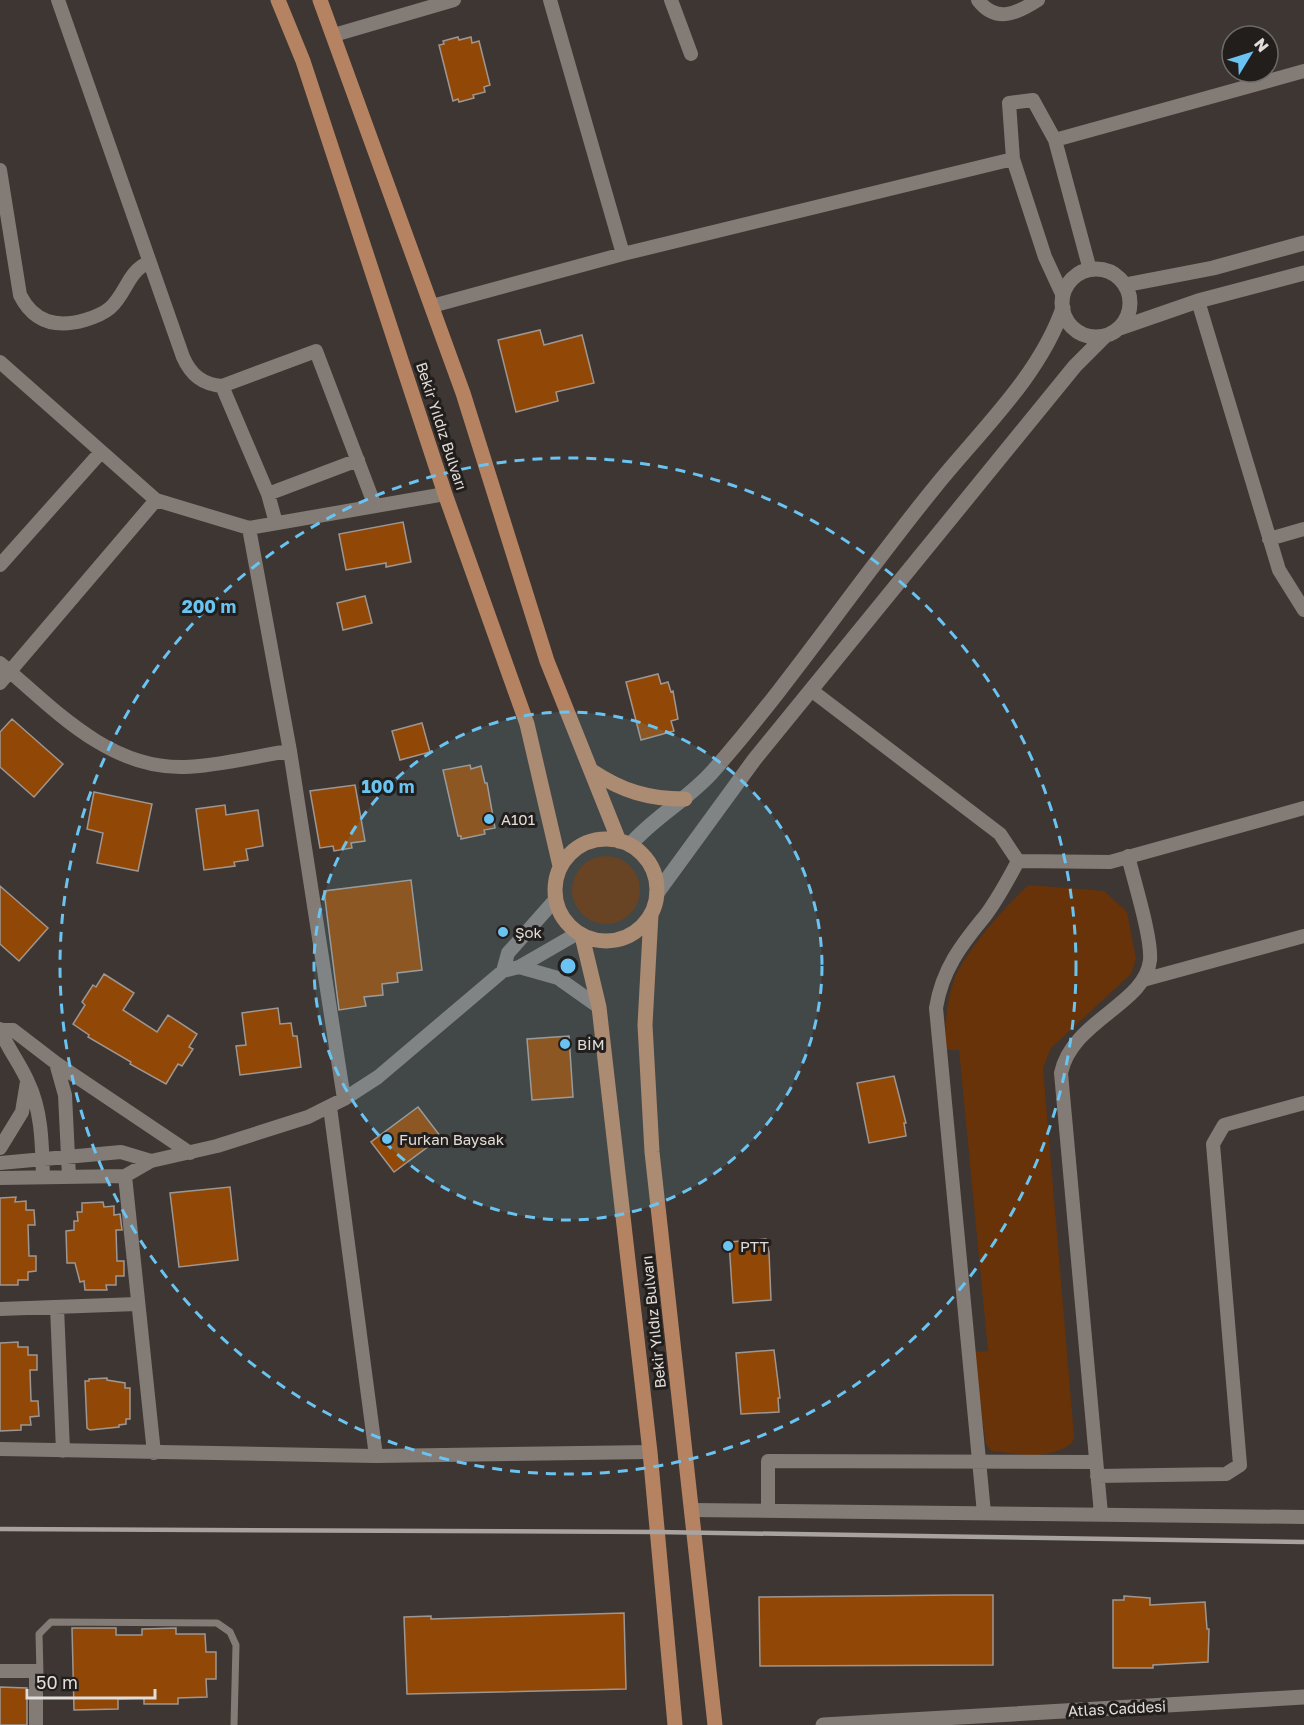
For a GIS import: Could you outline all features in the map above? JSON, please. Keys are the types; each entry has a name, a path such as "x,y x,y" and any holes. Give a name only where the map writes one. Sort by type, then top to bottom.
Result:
{"main road":[{"name":"Bekir Yıldız Bulvarı","path":"278,0 303,61 445,494 527,724 560,866"},
{"name":"Bekir Yıldız Bulvarı","path":"320,0 463,393 547,661 591,770 625,843"},
{"path":"591,770 633,793 661,799 685,799"},
{"path":"596,840 625,843 639,852 653,870 657,893 651,915 636,932 616,941 593,940 580,935 565,921 555,900 560,866 567,857 585,843 596,840"},
{"name":"Bekir Yıldız Bulvarı","path":"651,915 645,1025 652,1152 715,1725"},
{"name":"Bekir Yıldız Bulvarı","path":"580,935 599,1007 650,1452 675,1725"}],"street":[{"path":"58,0 148,263 189,369 204,382 222,386 316,351 375,506"},
{"path":"334,35 454,0"},
{"path":"550,0 623,254"},
{"path":"671,0 691,54"},
{"path":"978,0 989,10 1003,15 1017,13 1038,0"},
{"path":"1055,140 1304,71"},
{"path":"1090,270 1055,140 1033,100 1008,103 1013,159 1045,258 1063,302 1066,318 1078,331 1094,337 1105,336"},
{"path":"432,306 623,254 1013,159"},
{"path":"0,170 20,295 29,309 39,317 62,325 99,315 119,299 135,271 148,263"},
{"path":"1125,285 1213,268 1304,243"},
{"path":"625,843 685,799 733,747 933,489 1032,370 1051,338 1071,281 1090,270 1113,274 1125,285 1130,308 1120,328"},
{"path":"657,893 725,797 811,690 1075,366 1105,336 1120,328 1198,301 1304,273"},
{"path":"1198,301 1279,570 1304,610"},
{"path":"0,362 156,500 249,528 445,494"},
{"path":"222,386 268,494 276,523"},
{"path":"0,565 101,452"},
{"path":"268,494 358,460"},
{"path":"0,683 5,667 156,500"},
{"path":"249,528 290,751 344,1099"},
{"path":"1269,539 1304,529"},
{"path":"5,667 85,735 116,752 141,760 185,767 290,751"},
{"path":"811,690 1000,834 1018,861"},
{"path":"1018,861 1110,861 1304,808"},
{"path":"1101,1514 1061,1073 1073,1043 1143,980 1148,971 1150,951 1128,856"},
{"path":"984,1513 936,1008 941,984 950,962 998,898 1018,861"},
{"path":"503,971 508,953 555,900"},
{"path":"0,1178 125,1176 151,1161 190,1153 265,1132 330,1107 378,1077 503,971 519,967 580,935"},
{"path":"1143,980 1304,936"},
{"path":"519,967 558,978 599,1007"},
{"path":"43,1177 38,1112 27,1080 4,1043 0,1030 13,1030 56,1063 190,1153"},
{"path":"56,1063 65,1095 69,1177"},
{"path":"0,1148 22,1112 27,1080"},
{"path":"768,1510 768,1461 979,1461 1226,1474 1239,1465 1214,1144 1224,1125 1304,1103"},
{"path":"330,1107 376,1456"},
{"path":"0,1163 42,1157 121,1152 151,1161"},
{"path":"125,1176 154,1453"},
{"path":"0,1309 137,1304"},
{"path":"57,1307 63,1451"},
{"path":"0,1449 376,1456 650,1452"},
{"path":"691,1510 1304,1517"},
{"path":"0,1671 36,1671 36,1725"},
{"name":"Atlas Caddesi","path":"823,1725 1304,1697"}],"lane":[{"path":"41,1725 39,1634 46,1626 58,1621 217,1623 224,1627 236,1645 234,1725"}],"shaded area":[{"path":"613,856 625,862 634,871 640,883 638,903 630,914 613,924 599,924 582,914 574,903 572,883 582,866 593,858"},
{"path":"1029,885 1104,891 1127,912 1136,959 1131,974 1051,1048 1043,1068 1074,1436 1072,1443 1063,1449 1044,1454 1023,1455 991,1451 986,1444 973,1352 988,1351 959,1050 945,1050 948,1006 951,989 959,969 987,929"}],"building":[{"path":"458,37 459,40 471,37 472,43 479,41 490,85 484,87 485,92 459,102 458,99 453,101 439,45 444,44 443,41"},
{"path":"540,330 544,345 582,335 594,383 556,392 558,401 516,412 498,340"},
{"path":"403,522 411,562 386,567 386,563 346,570 339,534"},
{"path":"365,596 372,623 343,630 337,603"},
{"path":"658,674 661,684 668,682 671,692 673,691 678,719 671,721 674,731 641,740 626,682"},
{"path":"12,719 63,764 34,797 0,767 0,732"},
{"path":"422,723 430,752 400,760 392,731"},
{"path":"470,765 471,769 481,766 485,783 487,783 495,828 484,830 485,834 461,839 461,836 458,836 443,770"},
{"path":"355,785 365,841 351,843 352,848 334,851 333,846 320,848 310,791"},
{"path":"94,792 152,804 138,871 97,863 103,833 87,829"},
{"path":"225,805 226,815 258,810 263,846 246,849 248,860 234,862 235,866 204,870 196,809"},
{"path":"411,880 422,970 397,973 398,982 382,984 383,995 364,997 366,1006 339,1010 324,891"},
{"path":"0,886 48,928 19,961 0,944"},
{"path":"104,974 134,993 123,1010 157,1032 168,1015 197,1034 189,1047 193,1049 182,1066 178,1064 166,1084 88,1037 89,1035 73,1024 85,1005 82,1002 93,985 96,987"},
{"path":"278,1008 280,1024 291,1023 293,1036 297,1036 301,1067 240,1075 236,1046 246,1045 242,1013"},
{"path":"569,1036 573,1097 532,1100 527,1039"},
{"path":"894,1076 906,1123 904,1123 906,1136 869,1143 857,1083"},
{"path":"418,1107 441,1137 394,1172 371,1142"},
{"path":"230,1187 238,1260 179,1267 170,1193"},
{"path":"16,1197 15,1202 26,1201 26,1210 34,1210 35,1225 28,1225 29,1256 36,1256 36,1271 28,1272 28,1280 18,1280 18,1285 0,1285 0,1198"},
{"path":"103,1202 104,1207 114,1206 114,1215 120,1214 122,1230 116,1230 117,1261 124,1261 124,1276 116,1276 116,1285 106,1285 107,1290 85,1290 84,1281 80,1282 75,1263 67,1263 66,1231 74,1230 74,1221 78,1221 77,1212 82,1212 82,1203"},
{"path":"766,1239 769,1252 771,1300 733,1303 729,1242"},
{"path":"18,1342 18,1347 28,1347 28,1355 37,1355 37,1370 30,1370 31,1401 38,1401 39,1416 30,1417 31,1425 21,1425 21,1430 0,1431 0,1343"},
{"path":"774,1350 780,1398 778,1398 779,1412 741,1414 736,1353"},
{"path":"107,1378 107,1380 125,1383 125,1388 130,1388 130,1419 126,1419 126,1424 119,1425 119,1427 90,1430 87,1428 85,1381"},
{"path":"993,1595 993,1665 760,1666 759,1597"},
{"path":"1124,1596 1150,1598 1150,1605 1205,1602 1207,1629 1209,1629 1208,1662 1153,1665 1153,1668 1113,1668 1113,1600 1124,1600"},
{"path":"624,1613 626,1689 407,1694 404,1617 431,1616 431,1619"},
{"path":"72,1628 116,1628 116,1635 142,1635 142,1629 176,1628 176,1634 205,1634 206,1652 216,1652 216,1679 206,1679 207,1697 178,1698 178,1704 144,1704 144,1698 118,1699 118,1709 74,1710"},
{"path":"0,1687 27,1688 27,1725 0,1725"}],"railway":[{"path":"0,1529 657,1532 1304,1542"}],"place":[{"name":"A101","path":"489,819"},
{"name":"Şok","path":"503,932"},
{"name":"BİM","path":"565,1044"},
{"name":"Furkan Baysak","path":"387,1139"},
{"name":"PTT","path":"728,1246"}]}
